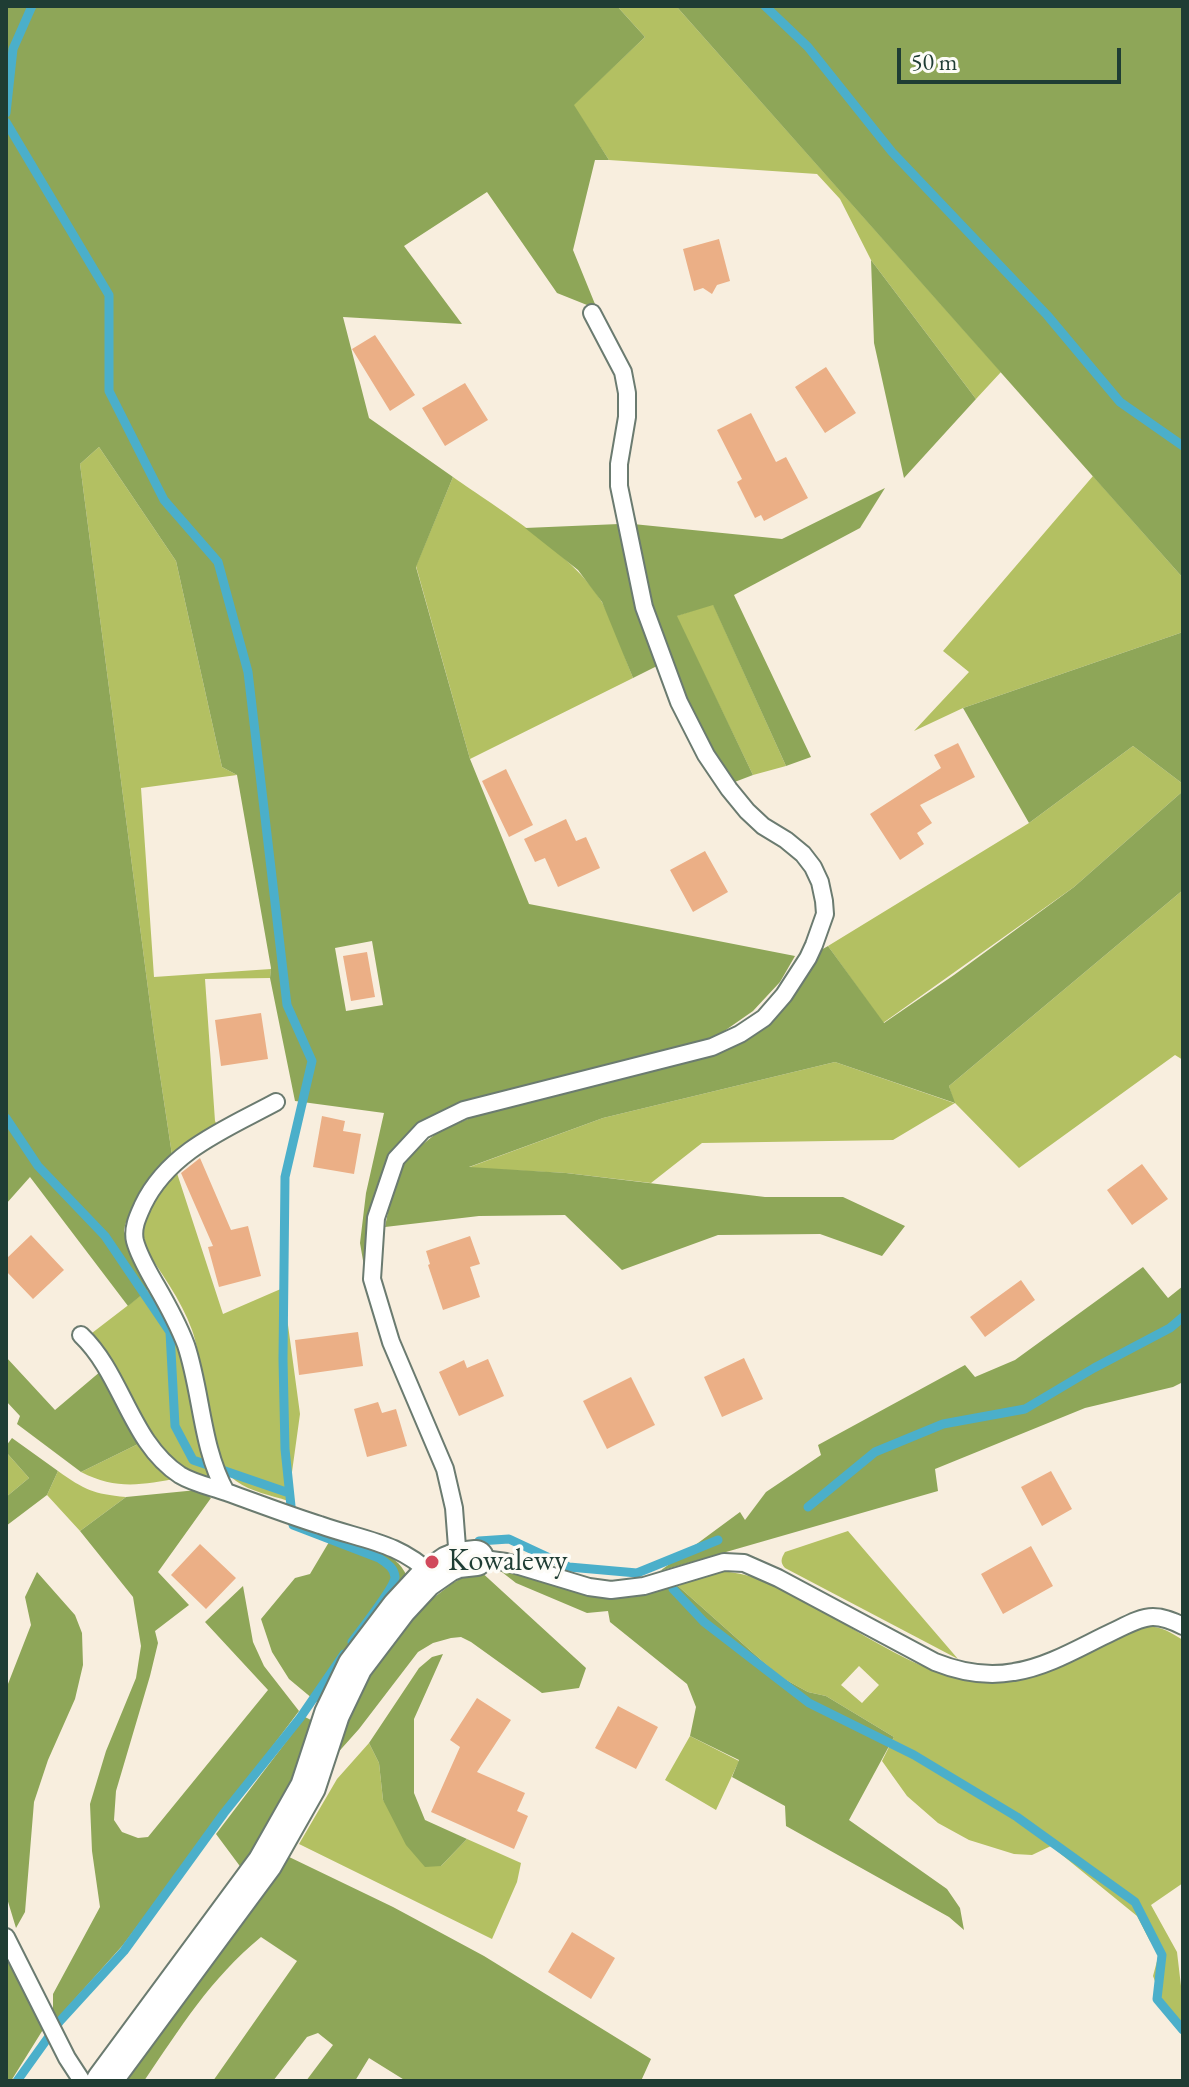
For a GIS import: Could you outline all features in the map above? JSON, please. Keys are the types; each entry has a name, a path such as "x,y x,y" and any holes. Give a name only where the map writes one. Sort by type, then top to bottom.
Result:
{"street":[{"path":"104,2081 265,1863 308,1787 332,1714 355,1666 399,1608 425,1580 455,1564"}],"lane":[{"path":"455,1564 454,1508 445,1469 391,1342 372,1279 376,1218 396,1159 423,1130 464,1110 712,1047 740,1034 764,1018 784,995 808,958 825,914 820,882 813,867 786,840 763,826 729,789 706,755 679,702 644,607 619,486 619,464 627,417 623,372 592,313"},
{"path":"226,1492 218,1477 203,1424 183,1338 139,1252 134,1234 145,1201 173,1164 198,1144 276,1102"},
{"path":"81,1335 90,1343 145,1441 182,1476 398,1550 421,1565 506,1562 567,1581 611,1590 644,1586 724,1562 744,1563 935,1662 955,1670 982,1674 1015,1672 1046,1662 1132,1622 1151,1617 1169,1619 1183,1626"},
{"path":"6,1937 82,2081"}],"green space":[{"path":"6,6 617,6 645,37 574,105 609,160 595,160 573,250 597,309 557,293 487,192 404,246 462,324 343,317 369,418 453,477 416,567 470,759 529,904 795,956 780,982 753,1011 720,1034 682,1048 460,1104 398,1147 366,1278 360,1243 366,1193 384,1113 295,1101 270,978 271,968 237,775 222,767 176,561 99,447 80,464 172,1155 137,1200 124,1231 148,1290 128,1306 30,1177 6,1204","holes":["372,941 383,1005 346,1011 335,948"]},
{"path":"617,6 676,6 1001,372 976,399 871,260 840,199 817,174 609,160 573,105 645,37"},
{"path":"676,6 1183,6 1183,578"},
{"path":"871,260 976,399 904,478 874,343"},
{"path":"99,447 176,561 222,767 237,775 141,788 154,977 271,969 270,978 205,979 217,1125 172,1155 80,464"},
{"path":"1093,476 1183,578 1183,632 963,708 914,731 969,672 943,651"},
{"path":"453,477 535,534 591,586 603,604 633,678 470,759 416,566"},
{"path":"885,488 860,528 734,595 811,757 786,766 713,605 677,616 753,775 732,783 696,718 655,627 633,524 782,539"},
{"path":"619,524 659,665 633,678 602,602 578,570 525,528"},
{"path":"713,604 786,766 753,775 676,616"},
{"path":"1183,632 1183,784 1133,746 1029,823 963,708"},
{"path":"1133,746 1183,784 1183,791 1074,887 883,1023 828,946 1029,823"},
{"path":"1183,791 1183,890 949,1086 955,1103 835,1062 603,1118 469,1167 566,1173 765,1197 843,1197 905,1226 882,1256 820,1234 718,1235 622,1270 565,1215 479,1216 385,1227 393,1186 407,1157 438,1132 475,1116 699,1058 754,1035 786,1004 816,953 828,946 884,1023 1074,887"},
{"path":"1183,890 1183,1060 1175,1055 1019,1168 955,1103 893,1140 702,1143 651,1183 566,1173 467,1168 603,1118 835,1062 954,1103 949,1086"},
{"path":"175,1167 223,1314 283,1288 300,1414 288,1501 242,1485 226,1470 213,1433 192,1330 176,1297 143,1245 141,1234 145,1213"},
{"path":"1143,1267 1168,1298 1183,1286 1183,1382 1085,1408 935,1469 938,1491 660,1571 740,1512 745,1520 766,1492 821,1455 818,1445 965,1365 975,1377 1015,1360"},
{"path":"148,1290 175,1330 194,1417 215,1482 184,1470 158,1445 92,1333"},
{"path":"6,1357 55,1410 101,1371 138,1444 81,1472 17,1424 20,1416 6,1401"},
{"path":"12,1438 58,1471 47,1495 6,1526 6,1497 29,1478 6,1452"},
{"path":"138,1444 155,1462 179,1478 153,1483 118,1484 81,1472"},
{"path":"6,1452 29,1478 6,1497"},
{"path":"58,1471 90,1490 126,1497 80,1531 47,1495"},
{"path":"197,1490 211,1498 158,1572 189,1605 155,1631 158,1643 116,1791 114,1820 122,1832 138,1838 148,1837 268,1690 205,1622 243,1586 253,1642 264,1666 299,1711 123,1945 57,2019 53,2012 53,1994 100,1907 92,1851 90,1804 106,1751 136,1678 141,1646 133,1597 80,1531 126,1497"},
{"path":"848,1531 958,1659 782,1564 785,1552"},
{"path":"341,1540 387,1555 402,1567 407,1576 319,1704 289,1679 272,1652 261,1619 295,1578 310,1574 329,1542"},
{"path":"478,1569 586,1668 579,1688 542,1693 461,1637 433,1643 418,1652 334,1757 362,1678 416,1611 453,1583"},
{"path":"498,1569 601,1598 635,1597 678,1586 779,1676 808,1692 826,1696 894,1737 849,1820 947,1889 960,1908 964,1930 949,1917 786,1826 785,1806 732,1777 739,1760 690,1736 696,1707 687,1684 610,1622 608,1611 587,1613 516,1583"},
{"path":"716,1570 766,1581 886,1648 943,1674 970,1680 996,1681 1031,1673 1139,1628 1157,1628 1183,1640 1183,1883 1151,1905 1177,1952 1183,2035 1170,2021 1153,1976 1160,1950 1150,1941 1137,1916 1051,1846 1032,1855 1014,1854 969,1840 938,1823 907,1796 882,1761 894,1737 826,1696 808,1692 779,1676 678,1586","holes":["859,1666 879,1685 862,1703 841,1685"]},
{"path":"37,1572 75,1615 82,1633 83,1665 75,1699 48,1760 34,1802 25,1912 16,1928 6,1895 6,1689 31,1625 25,1597"},
{"path":"443,1654 414,1719 414,1793 425,1820 467,1839 441,1866 425,1867 406,1845 383,1800 379,1763 369,1743 419,1668 432,1657"},
{"path":"305,1717 319,1724 310,1753 245,1873 216,1834"},
{"path":"690,1736 739,1761 716,1810 665,1780"},
{"path":"369,1743 379,1763 383,1800 441,1866 467,1839 521,1863 517,1882 492,1939 299,1844 337,1779"},
{"path":"285,1855 393,1907 484,1956 651,2059 641,2081 406,2081 369,2058 355,2081 306,2081 333,2045 318,2033 307,2037 273,2081 213,2081 297,1961 261,1937 211,1987 144,2081 118,2081"},
{"path":"6,1950 44,2028 11,2081 6,2081"}],"building":[{"path":"719,239 730,281 717,285 712,294 703,288 694,291 683,249"},
{"path":"375,335 415,395 390,411 352,349"},
{"path":"826,367 856,413 825,433 795,387"},
{"path":"465,383 488,420 445,446 422,408"},
{"path":"751,413 776,462 786,457 808,498 764,521 761,515 755,518 737,482 742,479 717,430"},
{"path":"958,743 975,777 920,805 932,823 917,833 924,844 900,860 870,814 941,768 934,755"},
{"path":"506,769 533,825 509,837 482,781"},
{"path":"566,819 576,841 586,837 600,868 558,887 545,858 535,862 524,839"},
{"path":"705,851 728,892 693,912 670,870"},
{"path":"367,952 375,997 351,1001 343,956"},
{"path":"261,1013 268,1059 221,1066 215,1020"},
{"path":"322,1116 345,1121 343,1131 361,1134 354,1174 313,1167"},
{"path":"200,1158 231,1230 248,1226 261,1276 219,1287 208,1247 213,1246 181,1173"},
{"path":"1142,1164 1168,1199 1132,1225 1107,1190"},
{"path":"31,1235 64,1270 33,1299 6,1271 6,1259"},
{"path":"470,1236 480,1264 470,1267 480,1297 443,1310 426,1251"},
{"path":"1021,1280 1035,1300 985,1337 970,1317"},
{"path":"358,1332 363,1366 299,1375 295,1340"},
{"path":"744,1358 763,1399 722,1417 704,1377"},
{"path":"488,1359 504,1396 459,1416 439,1372 464,1360 467,1368"},
{"path":"631,1377 655,1425 607,1449 583,1401"},
{"path":"378,1402 382,1413 396,1409 407,1446 367,1457 354,1409"},
{"path":"1051,1471 1072,1509 1042,1526 1021,1487"},
{"path":"200,1544 236,1578 206,1609 171,1575"},
{"path":"1031,1546 1053,1586 1003,1614 981,1574"},
{"path":"477,1698 511,1720 477,1772 525,1793 517,1811 528,1816 514,1849 431,1812 460,1747 450,1740"},
{"path":"618,1706 658,1727 636,1769 595,1748"},
{"path":"572,1932 615,1958 591,1999 548,1972"}],"waterway":[{"path":"6,113 13,49 32,6"},
{"path":"765,6 808,47 892,152 1047,315 1120,402 1183,446"},
{"path":"6,122 109,295 109,391 164,500 218,562 248,672 287,1005 312,1061 285,1177 285,1449 293,1525 379,1558 391,1568 395,1577 384,1599 352,1642"},
{"path":"6,1118 38,1166 105,1236 170,1332 175,1426 193,1460 289,1493"},
{"path":"808,1507 875,1452 943,1424 1025,1409 1170,1328 1183,1317"},
{"path":"479,1541 509,1539 569,1567 637,1573 718,1540"},
{"path":"673,1589 704,1622 809,1703 914,1755 1017,1817 1135,1902 1162,1955 1157,1999 1183,2030"},
{"path":"17,2081 60,2021 124,1951 224,1813 300,1718 344,1654"}],"place":[{"name":"Kowalewy","path":"432,1562"}]}
